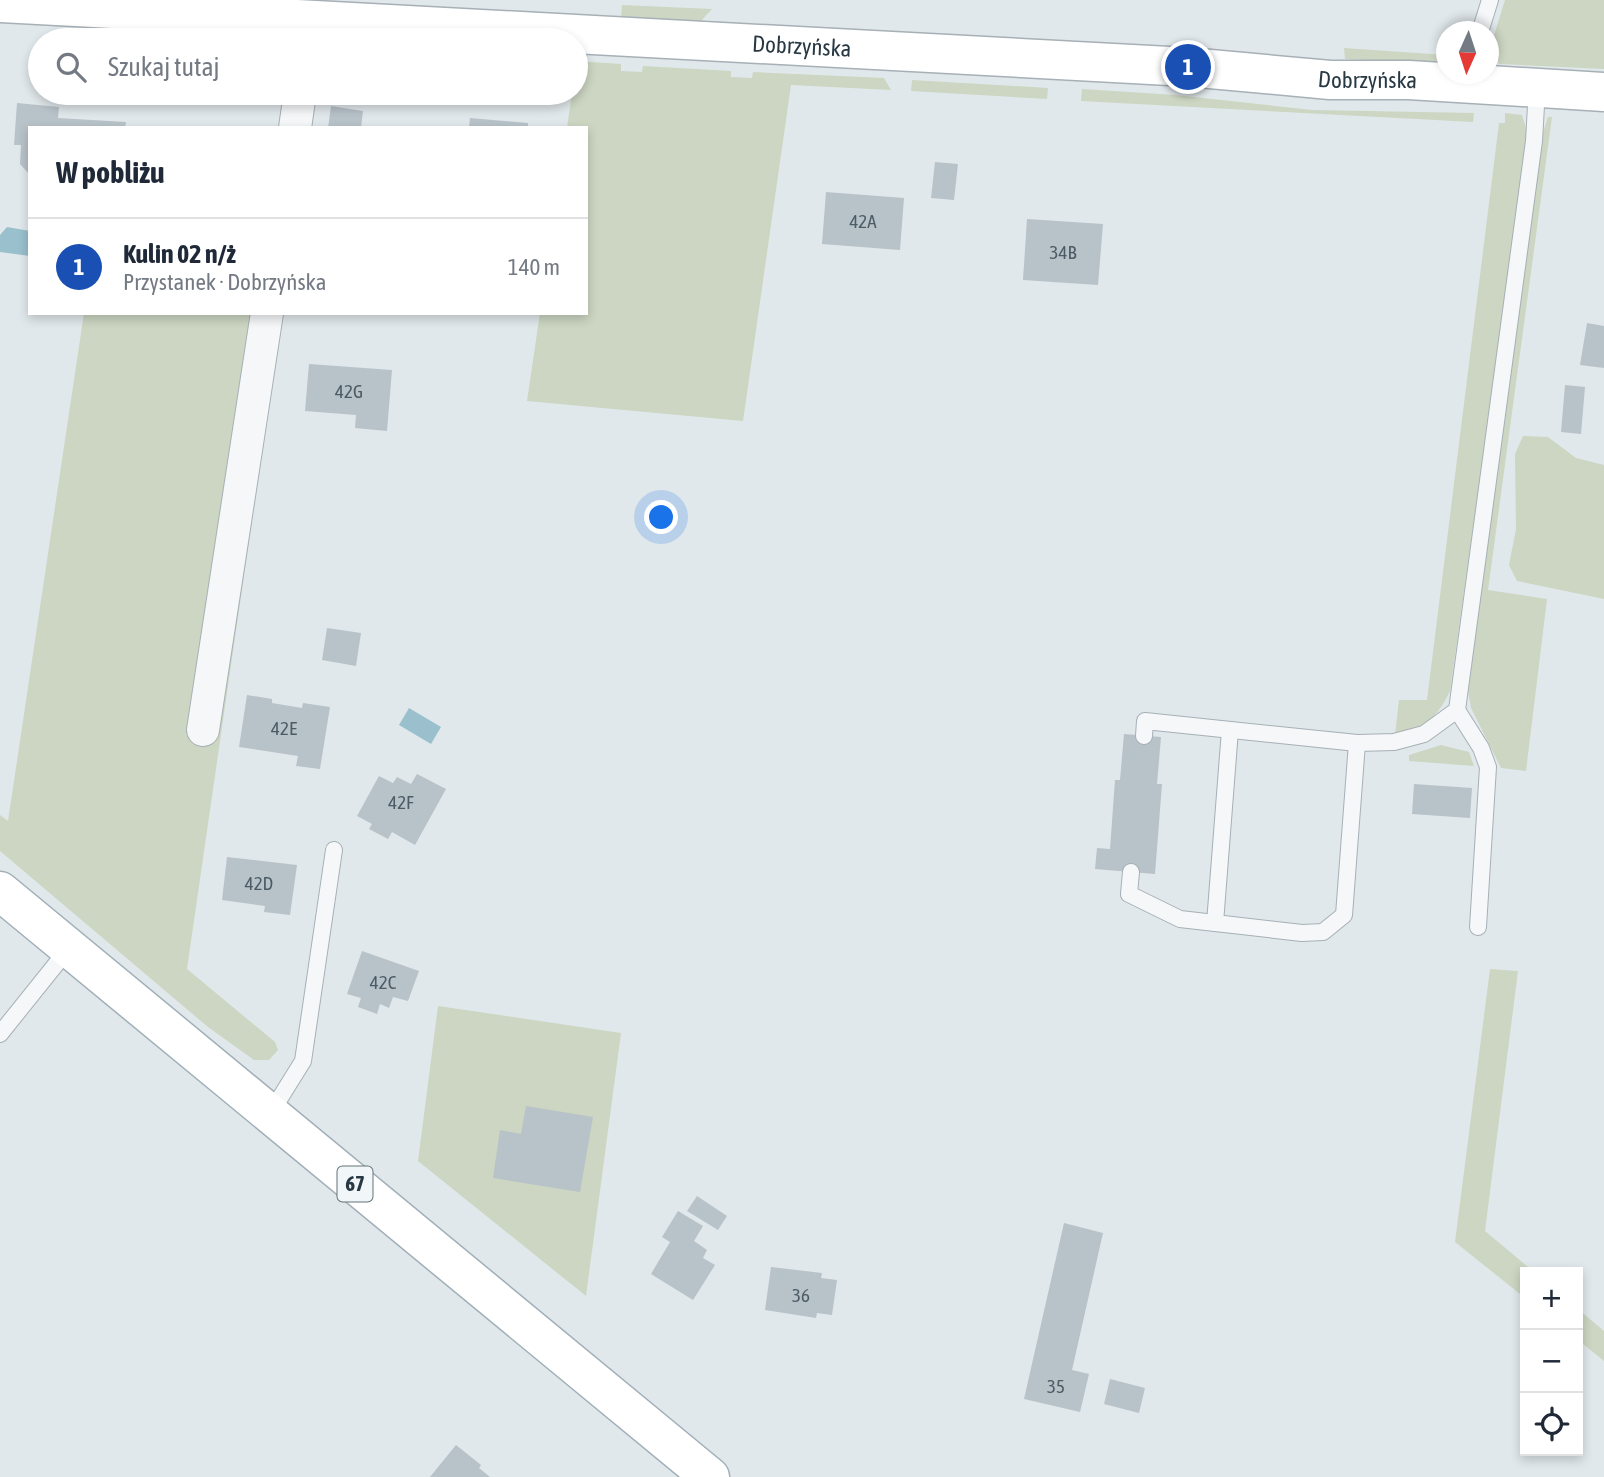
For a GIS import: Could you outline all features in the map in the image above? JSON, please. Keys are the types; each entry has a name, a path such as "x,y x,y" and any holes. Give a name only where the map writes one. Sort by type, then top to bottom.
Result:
{"street":[{"name":"Dobrzyńska","path":"0,3 297,28"},
{"name":"Dobrzyńska","path":"588,41 1188,67 1330,80 1436,79"},
{"name":"Dobrzyńska","path":"1499,82 1537,88 1604,92"},
{"path":"295,126 298,105"},
{"path":"203,730 267,315"},
{"name":"67","path":"0,891 710,1477"}],"lane":[{"path":"1483,21 1490,0"},
{"path":"1478,927 1488,767 1481,748 1457,710 1534,141 1537,88"},
{"path":"1144,736 1145,721 1357,743 1394,742 1424,734 1457,710"},
{"path":"1215,923 1230,730"},
{"path":"1131,872 1129,894 1180,919 1323,932 1344,915 1357,743"},
{"path":"270,1114 303,1061 334,850"},
{"path":"0,1034 69,948"}],"green space":[{"path":"1505,0 1604,0 1604,69 1499,64 1498,21"},
{"path":"622,5 712,9 700,22 621,18"},
{"path":"1344,48 1436,54 1436,64 1345,59"},
{"path":"588,62 621,64 621,71 642,72 643,66 731,71 731,77 752,78 753,72 884,78 891,90 791,85 743,421 527,401 540,315 588,315 588,126 567,126 570,105 588,105"},
{"path":"912,80 1048,88 1047,99 911,91"},
{"path":"1082,89 1175,95 1312,110 1474,113 1473,122 1081,101"},
{"path":"1505,113 1522,115 1528,135 1450,691 1435,715 1414,729 1395,735 1399,700 1427,700 1499,123 1505,123"},
{"path":"1548,117 1552,117 1488,590 1547,599 1526,771 1501,768 1471,708 1468,691 1542,136"},
{"path":"84,315 282,315 187,969 275,1042 278,1050 269,1060 254,1060 208,1027 0,851 0,815 8,821"},
{"path":"1523,436 1548,437 1576,458 1604,465 1604,599 1517,581 1509,565 1516,529 1515,454"},
{"path":"1441,745 1469,752 1474,766 1409,761 1409,755"},
{"path":"1490,969 1518,971 1485,1231 1528,1267 1520,1267 1520,1294 1455,1242"},
{"path":"438,1006 621,1033 586,1296 418,1161"},
{"path":"1583,1313 1604,1331 1604,1361 1583,1344"}],"water":[{"path":"7,227 28,231 28,256 0,252 0,235"},
{"path":"409,708 441,727 431,744 399,725"}],"building":[{"path":"17,103 59,107 58,118 126,122 125,126 28,126 28,173 20,164 21,145 14,145"},
{"path":"331,106 363,111 361,126 328,126"},
{"path":"470,118 528,123 528,126 469,126"},
{"path":"935,162 958,164 954,200 931,198"},
{"path":"826,192 904,198 900,250 822,244"},
{"path":"1027,219 1103,224 1098,285 1023,280"},
{"path":"1587,323 1604,326 1604,368 1580,365"},
{"path":"309,364 392,370 387,431 355,428 356,415 305,411"},
{"path":"1565,385 1585,387 1581,434 1561,432"},
{"path":"327,628 361,633 356,666 322,660"},
{"path":"247,695 302,708 303,703 330,707 320,769 296,766 298,756 239,747"},
{"path":"1124,734 1161,737 1157,784 1162,784 1155,874 1095,869 1097,848 1110,849 1115,780 1120,780"},
{"path":"417,774 446,789 415,845 392,832 388,839 369,829 372,824 357,816 379,776 393,783 397,777 411,784"},
{"path":"1414,784 1472,788 1470,818 1412,814"},
{"path":"227,857 297,865 290,915 264,912 265,906 222,900"},
{"path":"362,951 419,971 408,1001 393,997 389,1008 380,1004 377,1014 358,1007 361,998 347,994"},
{"path":"526,1106 593,1117 580,1192 493,1178 500,1130 521,1134"},
{"path":"697,1196 727,1216 718,1230 687,1211"},
{"path":"678,1211 703,1226 694,1241 707,1250 703,1258 715,1265 693,1300 651,1274 670,1242 662,1237"},
{"path":"1064,1223 1103,1233 1072,1370 1089,1374 1080,1412 1024,1399"},
{"path":"771,1267 822,1273 821,1278 837,1280 832,1315 817,1313 816,1318 765,1310"},
{"path":"1110,1379 1145,1388 1139,1413 1104,1404"},
{"path":"456,1445 481,1465 479,1468 490,1477 430,1477"}],"place":[{"name":"Kulin 02 n/ż","path":"1188,67"}]}
